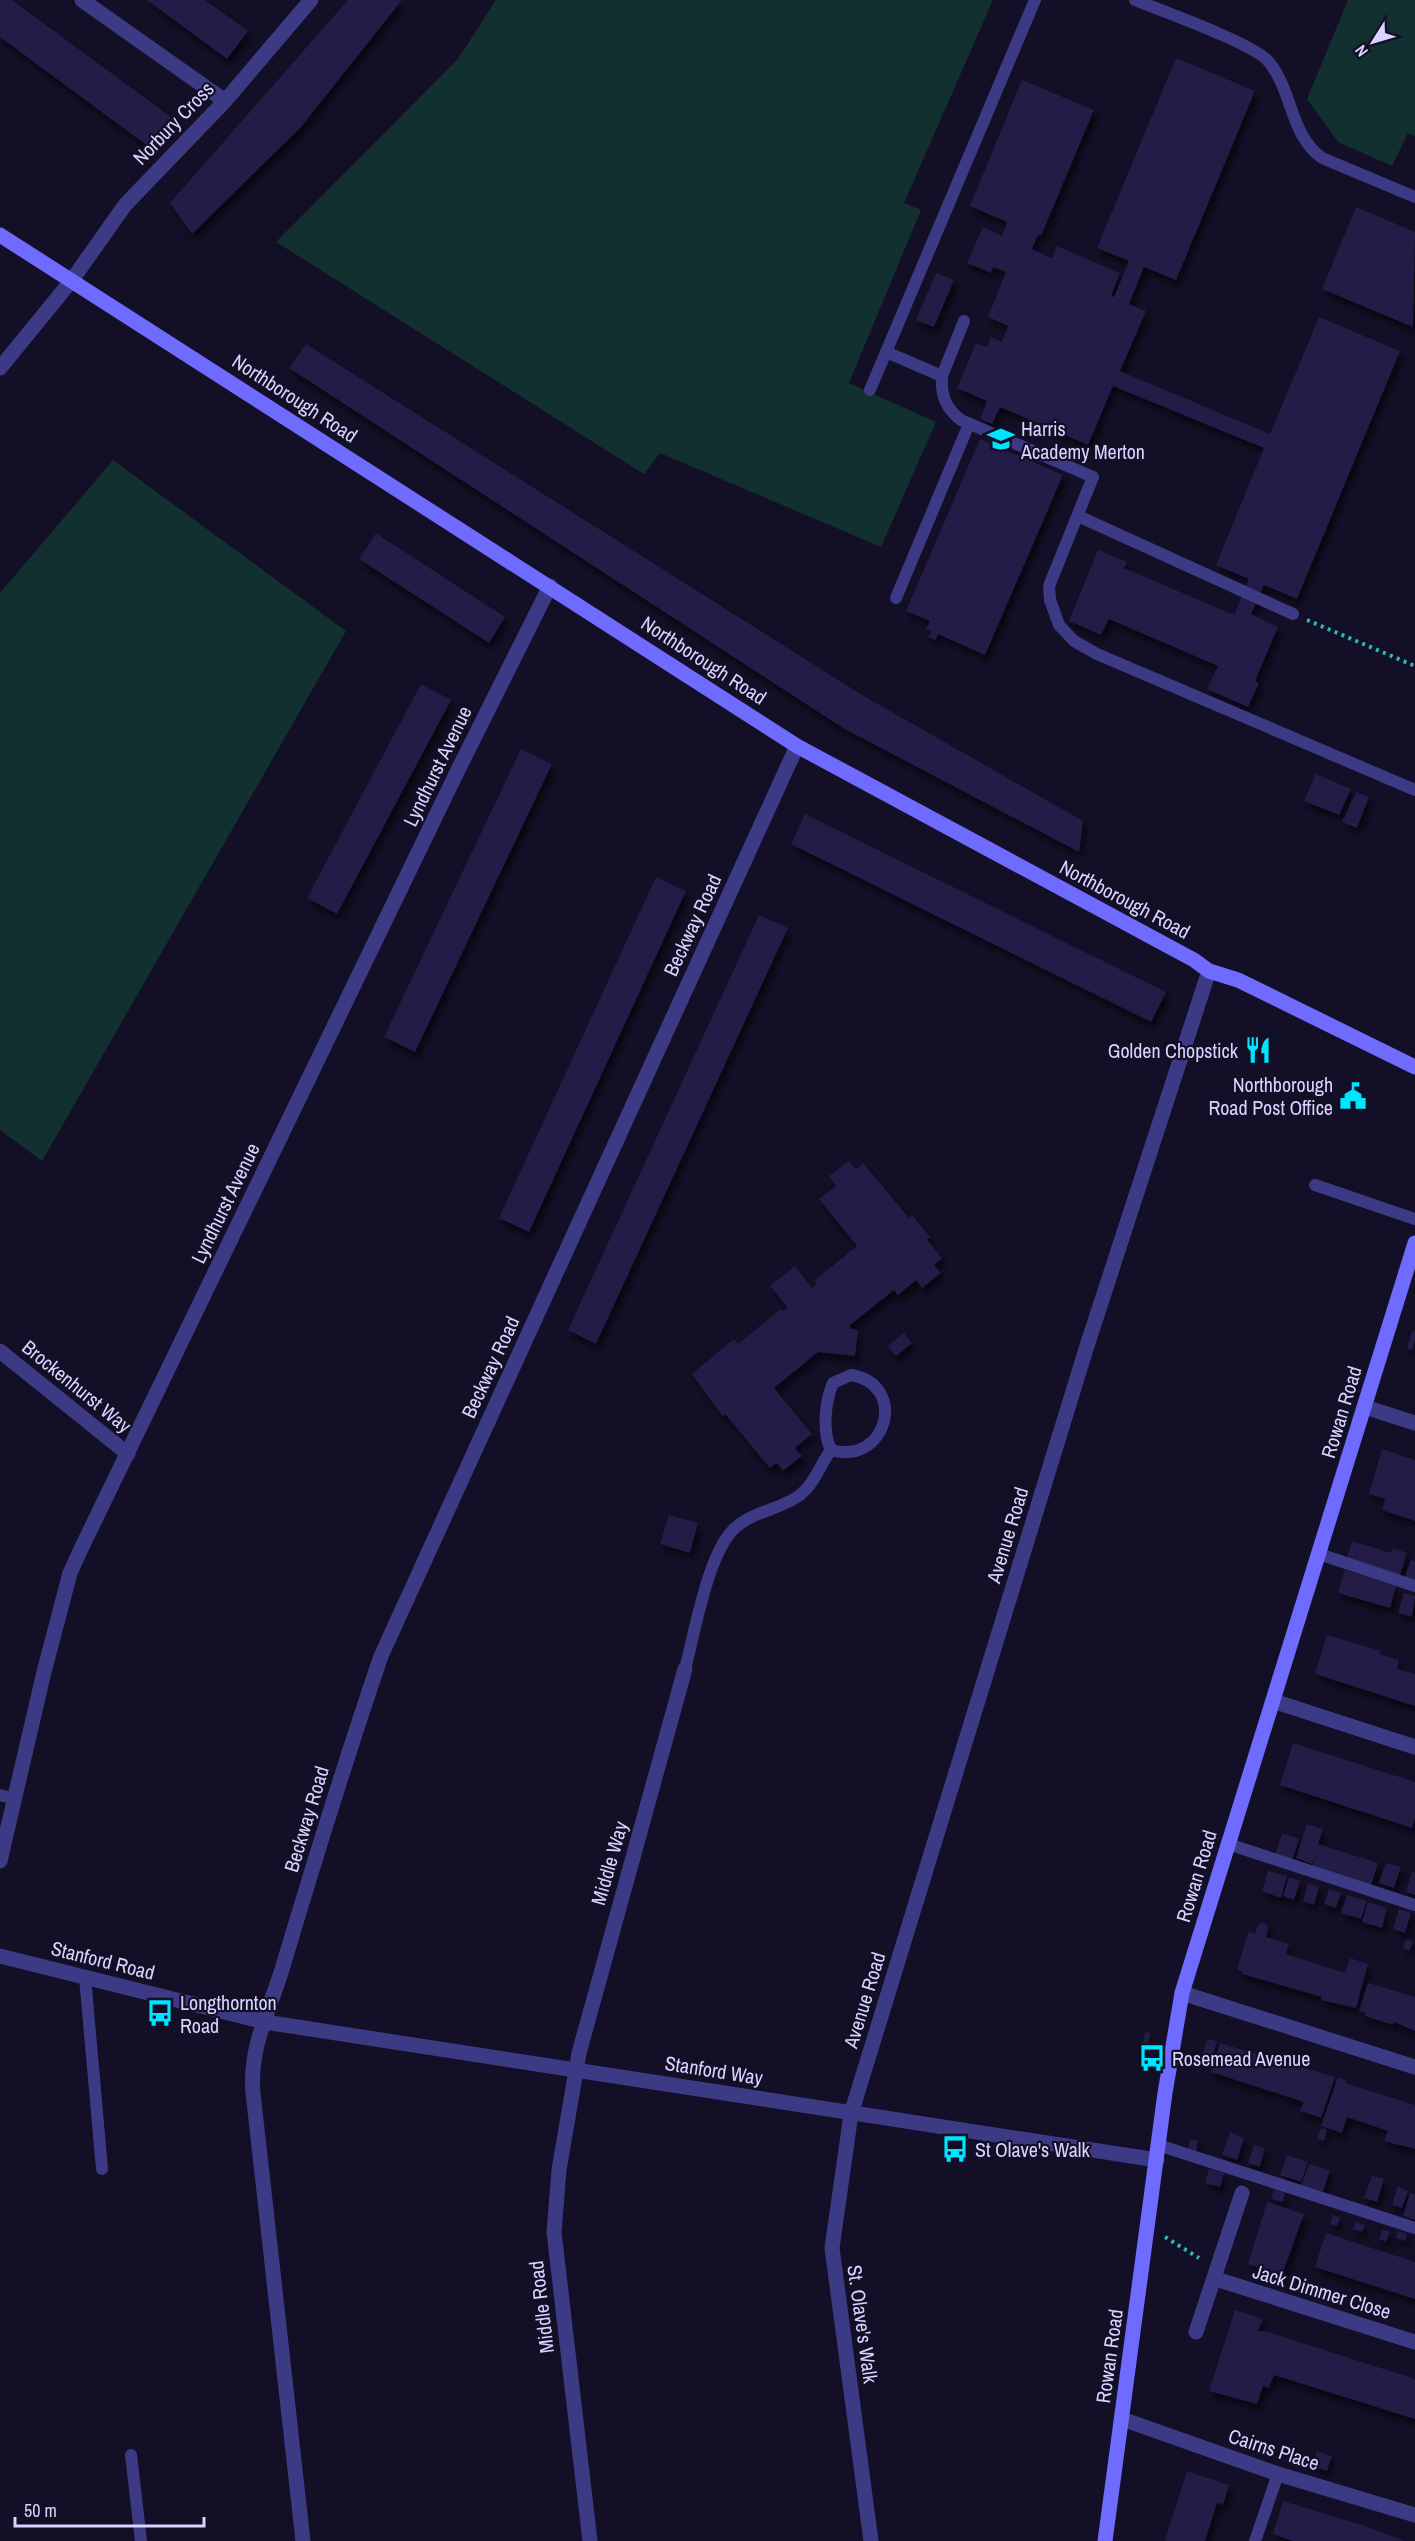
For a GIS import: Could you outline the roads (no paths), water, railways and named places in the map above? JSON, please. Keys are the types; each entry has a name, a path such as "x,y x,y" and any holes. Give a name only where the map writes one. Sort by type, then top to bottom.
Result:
{"street":[{"path":"82,0 225,101"},
{"name":"Norbury Cross","path":"0,368 72,280 125,205 225,101 311,0"},
{"name":"Northborough Road","path":"0,235 797,746 1194,960 1209,971 1238,980 1415,1067"},
{"name":"Lyndhurst Avenue","path":"0,1861 44,1672 70,1573 351,989 550,586"},
{"name":"Beckway Road","path":"265,2022 336,1788 381,1656 797,746"},
{"name":"Avenue Road","path":"851,2114 1083,1360 1209,971"},
{"name":"Rowan Road","path":"1105,2541 1157,2152 1182,1993 1412,1260 1415,1243"},
{"name":"Brockenhurst Way","path":"0,1351 128,1454"},
{"path":"1365,1407 1415,1423"},
{"name":"Middle Way","path":"577,2070 583,2035 685,1669"},
{"path":"1273,1701 1415,1747"},
{"name":"Stanford Road","path":"0,1956 265,2022"},
{"path":"1182,1993 1415,2067"},
{"path":"265,2022 257,2038 251,2074 303,2541"},
{"name":"Stanford Way","path":"265,2022 851,2114 1157,2152"},
{"name":"Middle Road","path":"577,2070 559,2170 554,2232 590,2541"},
{"name":"St. Olave's Walk","path":"851,2114 832,2248 870,2541"},
{"path":"1196,2332 1216,2279 1242,2193"},
{"name":"Jack Dimmer Close","path":"1216,2279 1415,2342"},
{"name":"Cairns Place","path":"1122,2419 1278,2474 1415,2515"}],"lane":[{"path":"870,390 1035,0"},
{"path":"1136,0 1262,55 1274,69 1302,137 1310,150 1322,158 1415,197"},
{"path":"964,321 942,376 941,392 952,414 969,424 1093,477 1049,586 1054,612 1068,636 1097,654 1415,790"},
{"path":"886,352 942,376"},
{"path":"896,598 969,424"},
{"path":"1078,516 1293,614"},
{"path":"1315,1185 1415,1219"},
{"path":"685,1669 721,1546 736,1527 750,1518 787,1503 810,1486 831,1450 826,1426 829,1392 833,1383 840,1377 851,1375 869,1379 883,1403 886,1420 883,1429 876,1439 865,1447 839,1452 831,1450"},
{"path":"1318,1554 1415,1586"},
{"path":"0,1795 16,1799"},
{"path":"1228,1844 1415,1905"},
{"path":"85,1977 102,2169"},
{"path":"1157,2152 1415,2228"},
{"path":"130,2455 141,2541"},
{"path":"1255,2541 1278,2474"}],"place":[{"name":"Harris Academy Merton","path":"1001,439"},
{"name":"Golden Chopstick","path":"1258,1050"},
{"name":"Northborough Road Post Office","path":"1353,1096"},
{"name":"Longthornton Road","path":"160,2013"},
{"name":"Rosemead Avenue","path":"1152,2058"},
{"name":"St Olave's Walk","path":"955,2149"}]}
